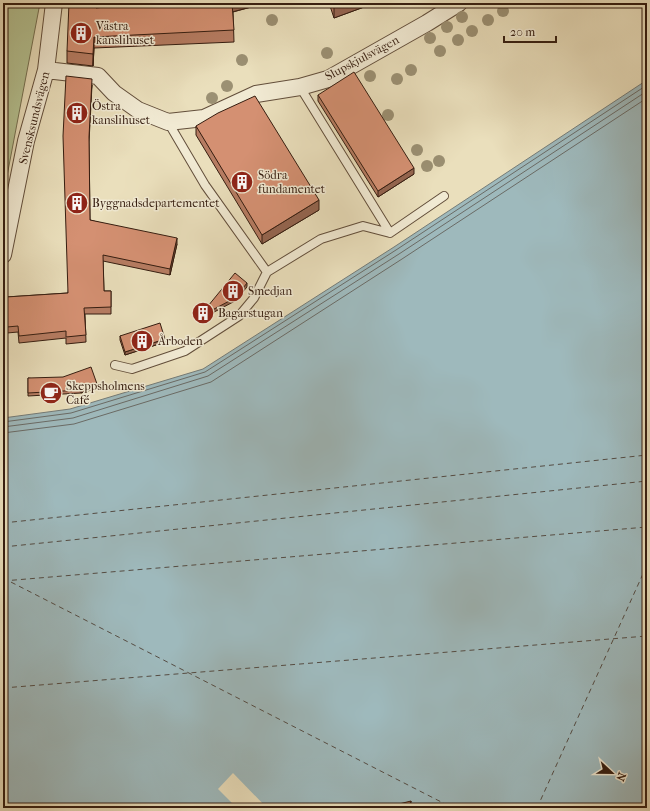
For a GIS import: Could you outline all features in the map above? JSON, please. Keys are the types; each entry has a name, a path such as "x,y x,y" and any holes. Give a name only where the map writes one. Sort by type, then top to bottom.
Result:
{"street":[{"name":"Svensksundsvägen","path":"3,255 26,142 46,70 54,3"},
{"name":"Slupskjulsvägen","path":"46,70 98,76 114,93 138,110 168,122 204,118 256,94 300,87 328,79 427,23 459,3"}],"lane":[{"path":"300,87 390,233"},
{"path":"168,122 205,185 267,272"},
{"path":"115,365 132,369 185,351 239,316 254,298 267,272 321,239 363,226 390,233 444,196"}],"green space":[{"path":"3,3 40,3 3,197"}],"water":[{"path":"647,80 647,808 3,808 3,418 70,409 203,369 394,247"}],"pier":[{"path":"233,773 267,808 237,808 218,789"}],"building":[{"path":"69,3 96,3 96,8 137,3 232,3 234,30 94,37 93,54 67,51"},
{"path":"333,3 343,3 334,6"},
{"path":"354,72 414,168 378,191 318,95"},
{"path":"66,76 92,79 89,137 90,220 177,238 170,269 103,255 104,291 111,291 111,307 84,308 86,335 66,337 66,331 19,336 18,326 7,327 6,297 68,293 63,136"},
{"path":"255,96 319,200 262,235 196,126 218,113"},
{"path":"235,273 247,283 235,298 199,317"},
{"name":"Årboden","path":"160,323 165,339 125,352 120,336"},
{"path":"91,367 97,384 81,390 28,393 28,378 63,377"},
{"path":"411,801 408,808 391,808 395,805"},
{"path":"229,804 238,808 214,808 214,806"}],"ferry route":[{"path":"3,523 647,455"},
{"path":"3,547 647,481"},
{"path":"3,581 647,527"},
{"path":"537,808 647,565"},
{"path":"3,578 453,808"},
{"path":"3,688 647,636"}],"place":[{"name":"Västra kanslihuset","path":"81,33"},
{"name":"Östra kanslihuset","path":"77,113"},
{"name":"Södra fundamentet","path":"242,182"},
{"name":"Byggnadsdepartementet","path":"77,203"},
{"name":"Smedjan","path":"233,291"},
{"name":"Bagarstugan","path":"203,313"},
{"name":"Årboden","path":"142,341"},
{"name":"Skeppsholmens Café","path":"51,393"}]}
